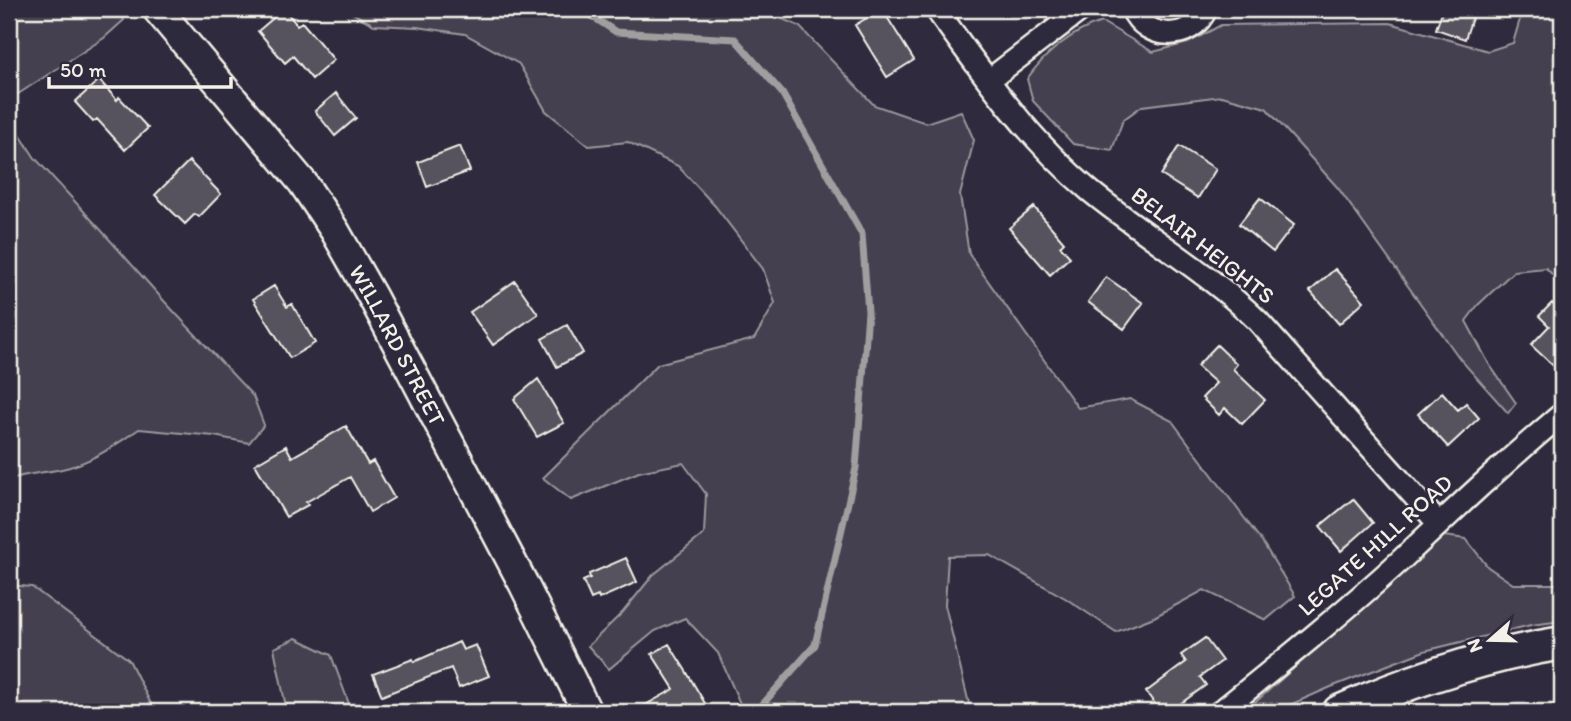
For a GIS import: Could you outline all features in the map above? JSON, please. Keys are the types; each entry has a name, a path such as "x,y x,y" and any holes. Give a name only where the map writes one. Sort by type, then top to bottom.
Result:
{"main road":[{"path":"1339,712 1423,677 1475,661 1562,642"}],"street":[{"name":"WILLARD STREET","path":"157,9 303,183 335,231 518,572 587,712"},
{"name":"BELAIR HEIGHTS","path":"936,9 1031,134 1059,164 1092,192 1203,273 1258,321 1439,524"},
{"path":"989,80 1082,9"},
{"path":"1132,9 1142,24 1153,31 1167,34 1181,32 1193,26 1206,9"},
{"name":"LEGATE HILL ROAD","path":"1220,712 1307,642 1562,414"}],"shaded area":[{"path":"9,9 120,9 124,20 104,38 9,100"},
{"path":"345,9 759,9 799,26 874,105 926,123 961,111 974,140 960,195 969,254 1078,408 1130,399 1172,421 1263,543 1295,596 1266,620 1204,590 1154,617 1116,632 1065,598 989,555 948,556 945,605 971,712 739,712 742,708 718,653 685,618 655,631 609,669 588,646 623,612 653,575 704,534 706,494 683,463 639,472 571,500 543,478 658,364 754,339 775,303 763,269 715,206 678,166 628,142 589,146 546,111 519,64 465,34 417,27 374,25"},
{"path":"1523,9 1562,9 1562,285 1546,268 1514,271 1478,305 1466,321 1489,364 1516,403 1508,413 1460,359 1338,188 1266,108 1222,96 1142,106 1123,120 1112,150 1073,144 1033,101 1027,79 1060,44 1080,31 1102,22 1153,52 1188,43 1221,25 1390,23 1488,51 1513,43"},
{"path":"9,118 35,158 253,396 264,425 249,443 214,436 139,429 83,462 9,480"},
{"path":"1444,536 1466,539 1488,567 1513,584 1562,584 1562,621 1531,625 1424,651 1274,712 1244,712"},
{"path":"9,585 32,587 129,660 155,712 9,712"},
{"path":"296,638 331,655 352,712 287,712 274,648"}],"building":[{"path":"284,9 297,25 302,22 334,60 312,79 293,56 285,63 258,31"},
{"path":"882,9 914,60 887,77 855,25"},
{"path":"1443,9 1475,9 1465,39 1436,29"},
{"path":"99,80 148,128 125,150 97,119 93,122 75,102"},
{"path":"336,93 356,118 335,136 315,111"},
{"path":"460,146 470,171 427,187 418,162"},
{"path":"1179,146 1216,169 1198,198 1161,175"},
{"path":"189,161 221,194 199,217 195,214 185,224 155,195"},
{"path":"1260,198 1294,225 1273,252 1239,224"},
{"path":"1034,207 1064,242 1060,246 1070,257 1050,275 1009,228"},
{"path":"1335,269 1364,301 1339,324 1310,291"},
{"path":"1106,277 1143,303 1124,329 1088,302"},
{"path":"515,281 538,314 493,345 470,312"},
{"path":"274,286 287,307 292,304 315,343 290,358 253,299"},
{"path":"1552,303 1562,313 1562,374 1531,345 1549,326 1539,316"},
{"path":"567,325 583,353 557,367 542,339"},
{"path":"1217,345 1237,364 1233,369 1265,400 1242,424 1225,408 1219,415 1202,398 1216,383 1197,366"},
{"path":"538,379 564,423 537,437 514,399"},
{"path":"1442,392 1458,410 1466,403 1479,418 1448,447 1418,414"},
{"path":"346,426 368,464 373,461 394,498 370,512 350,477 306,502 308,505 286,517 255,464 286,446 292,457"},
{"path":"1353,499 1373,523 1341,551 1320,526"},
{"path":"626,558 637,582 599,599 598,596 591,599 583,581 590,578 589,574"},
{"path":"1205,638 1222,661 1200,677 1206,685 1169,712 1161,712 1146,692 1186,662 1181,655"},
{"path":"459,642 463,650 476,645 489,676 459,688 451,668 382,696 373,674 413,659 414,662"},
{"path":"669,644 710,712 633,712 674,689 652,654"}],"waterway":[{"path":"581,9 616,32 735,39 782,93 862,234 868,312 856,468 815,645 762,705"}]}
